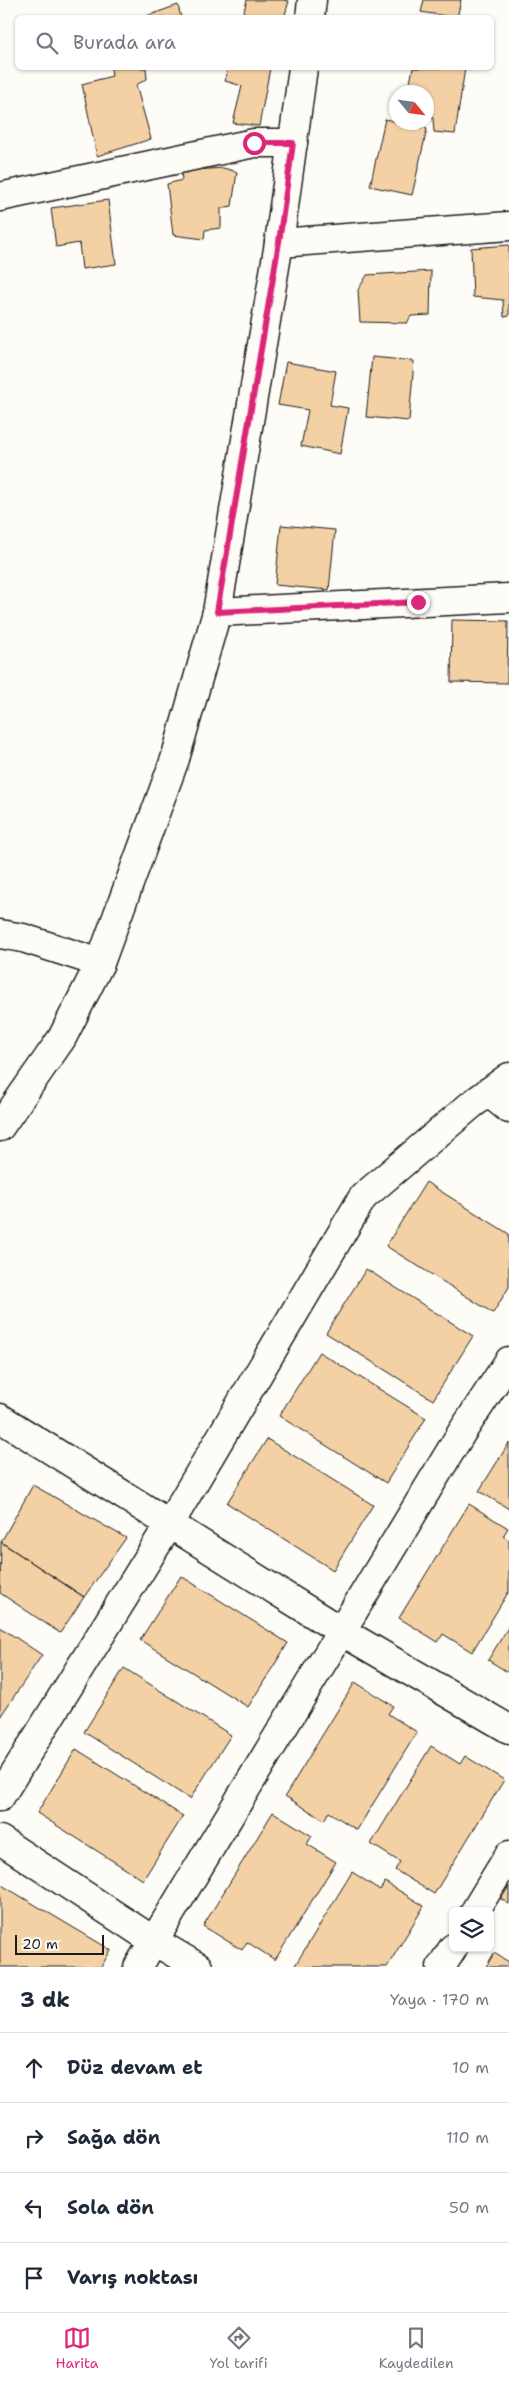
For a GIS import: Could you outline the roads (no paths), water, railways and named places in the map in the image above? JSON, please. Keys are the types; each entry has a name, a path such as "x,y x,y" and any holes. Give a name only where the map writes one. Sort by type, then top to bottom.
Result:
{"street":[{"path":"310,15 312,0"},
{"path":"0,1127 62,1038 100,963 175,759 217,612 279,242 303,70"},
{"path":"0,197 254,143 293,143"},
{"path":"279,242 509,226"},
{"path":"217,612 509,598"},
{"path":"0,934 22,938 100,963"},
{"path":"0,1797 170,1523 364,1197 499,1084 509,1109"},
{"path":"138,1967 462,1432 509,1361"},
{"path":"0,1418 341,1631 509,1729"},
{"path":"0,1840 154,1941 198,1967"},
{"path":"477,1907 509,1855"},
{"path":"441,1967 450,1952"}]}
